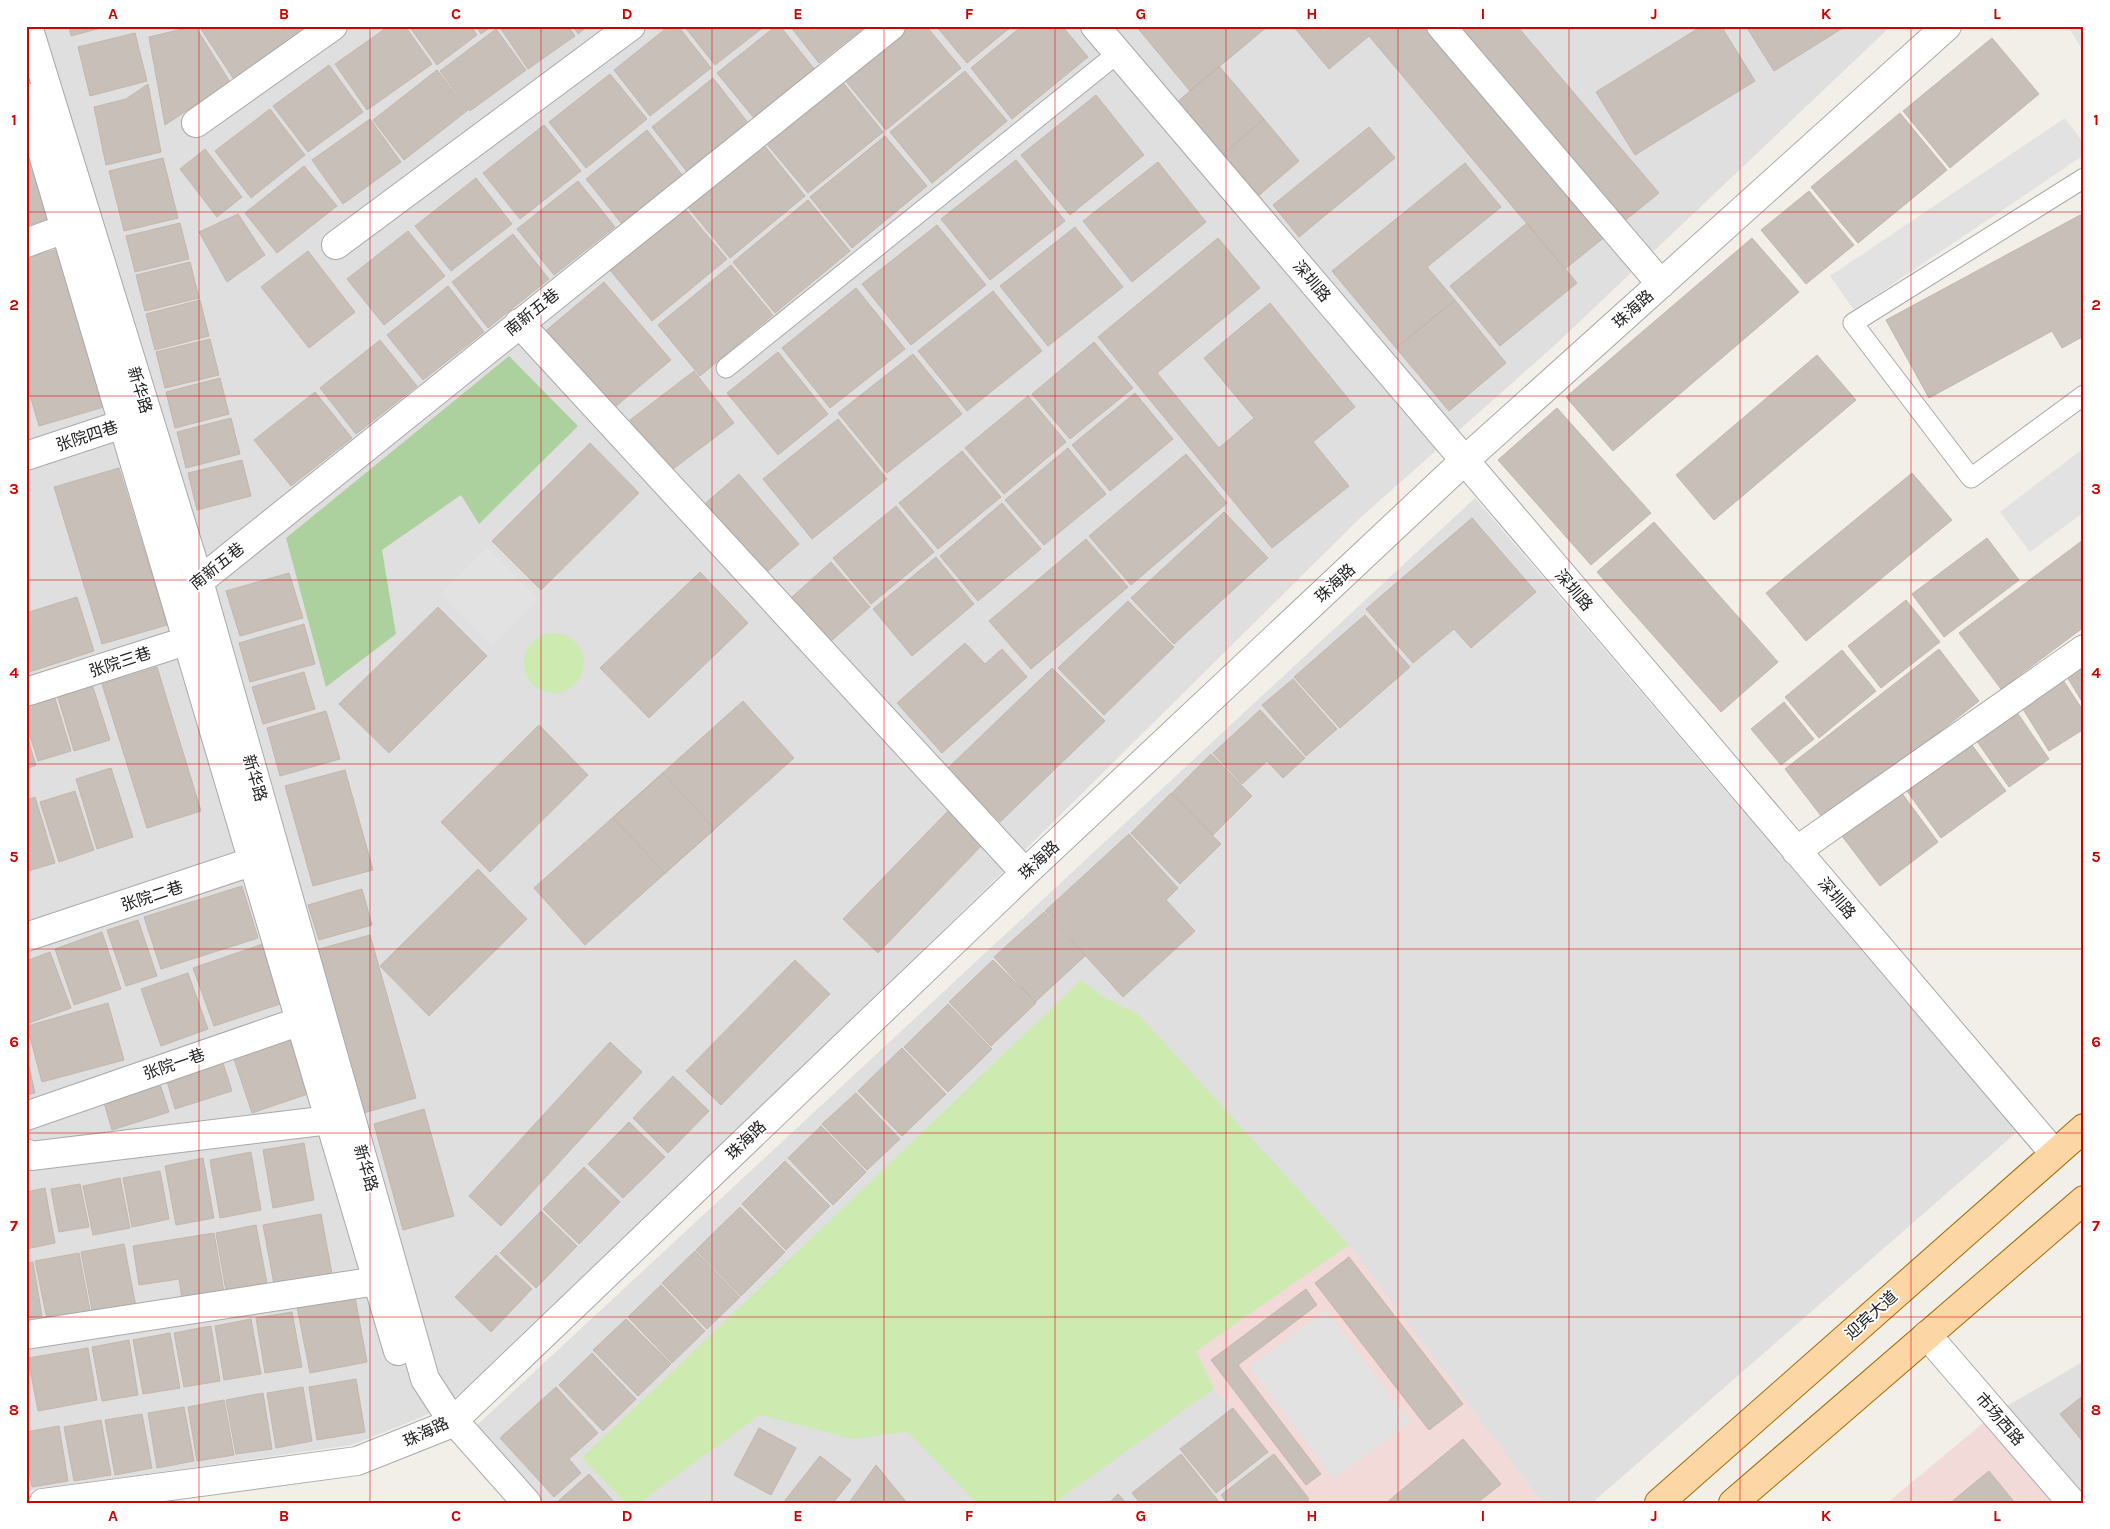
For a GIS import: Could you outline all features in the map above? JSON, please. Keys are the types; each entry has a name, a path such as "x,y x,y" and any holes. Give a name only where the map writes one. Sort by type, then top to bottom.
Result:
{"main road":[{"name":"迎宾大道","path":"1659,1503 2084,1128"},
{"path":"1744,1499 1928,1335 2084,1200"}],"street":[{"name":"新华路","path":"28,26 77,224 136,420 175,600 263,853 309,1012 425,1379 443,1420 503,1503"},
{"path":"196,123 333,26"},
{"path":"336,245 631,26"},
{"name":"南新五巷","path":"175,600 891,26"},
{"name":"深圳路","path":"1095,26 2054,1153"},
{"path":"1441,26 1658,279"},
{"name":"珠海路","path":"26,1494 357,1451 443,1420 1017,864 1658,279 1928,26"},
{"name":"珠海路","path":"1658,279 1947,26"},
{"name":"新华路","path":"26,97 77,224"},
{"path":"26,242 77,224"},
{"path":"519,323 1017,864"},
{"name":"新华路","path":"136,420 199,581 214,632 263,853"},
{"name":"张院四巷","path":"26,456 136,420"},
{"name":"珠海路","path":"43,1503 357,1461 443,1420 1024,874 1461,458"},
{"name":"张院三巷","path":"26,692 214,632"},
{"path":"1796,851 2084,649"},
{"name":"张院二巷","path":"26,926 263,853"},
{"name":"张院二巷","path":"26,937 263,853"},
{"name":"新华路","path":"309,1012 330,1120 407,1383 527,1503"},
{"name":"张院一巷","path":"26,1104 309,1012"},
{"name":"张院一巷","path":"26,1116 309,1012"},
{"path":"26,1153 31,1156 330,1120"},
{"path":"26,1336 377,1280"},
{"name":"市场西路","path":"1928,1335 2072,1503"}],"lane":[{"path":"726,368 1118,53"},
{"path":"2084,178 1853,323 1971,478 2084,395"}],"shaded area":[{"path":"26,26 1891,26 1555,345 1360,518 1021,854 504,1359 448,1402 422,1417 352,1445 26,1491"},
{"path":"2068,26 2084,26 2084,53"},
{"path":"2065,118 2084,144 2084,155 1854,310 1830,276"},
{"path":"2084,448 2084,512 2030,552 2000,512"},
{"path":"1475,498 2017,1132 1592,1503 1542,1503 1348,1246 1214,1389 1233,1408 1268,1452 1274,1454 1309,1499 1305,1503 543,1503 475,1427"},
{"path":"487,547 539,599 492,646 440,594"},
{"path":"1349,1245 1542,1503 1305,1503 1309,1499 1274,1455 1268,1452 1233,1408 1214,1389 1196,1351"},
{"path":"1326,1310 1410,1422 1334,1479 1249,1367"},
{"path":"2084,1361 2084,1503 1995,1413"},
{"path":"1995,1413 2072,1503 1887,1503"}],"green space":[{"path":"509,356 578,426 479,524 461,495 382,550 396,634 326,687 286,538"},
{"path":"554,633 571,638 579,646 584,663 579,680 571,688 554,693 537,688 529,680 524,663 529,646 537,638"},
{"path":"1081,980 1105,998 1138,1014 1349,1245 1196,1351 1214,1389 1054,1503 977,1503 907,1432 852,1439 760,1415 639,1503 626,1503 582,1458"}],"building":[{"path":"69,26 108,26 71,36"},
{"path":"195,26 230,82 165,125 149,37"},
{"path":"199,26 313,26 235,81"},
{"path":"389,26 405,26 432,64 367,110 335,64"},
{"path":"409,26 471,26 477,35 437,65"},
{"path":"476,26 492,26 481,34"},
{"path":"499,26 568,26 575,36 528,69"},
{"path":"573,26 588,26 578,34"},
{"path":"669,26 678,26 711,68 650,116 614,70"},
{"path":"684,26 765,26 715,65"},
{"path":"776,26 780,26 815,70 754,118 717,73"},
{"path":"790,26 866,26 819,63"},
{"path":"908,26 926,26 961,68 886,130 844,79"},
{"path":"936,26 1012,26 967,63"},
{"path":"1022,26 1062,26 1088,57 1012,119 971,68"},
{"path":"1136,26 1268,26 1190,91"},
{"path":"1293,26 1428,26 1606,236 1565,269 1369,36 1329,69"},
{"path":"1457,26 1517,26 1659,193 1622,223"},
{"path":"1702,26 1721,26 1755,81 1635,155 1596,92"},
{"path":"1746,26 1846,26 1774,71"},
{"path":"496,29 526,70 470,111 440,71"},
{"path":"135,33 147,81 90,96 78,47"},
{"path":"1992,38 2039,94 1950,168 1903,111"},
{"path":"329,65 363,112 308,152 273,106"},
{"path":"1219,66 1264,119 1220,157 1175,104"},
{"path":"437,70 468,110 404,160 373,120"},
{"path":"965,71 1007,121 932,183 890,132"},
{"path":"610,74 647,119 586,168 549,122"},
{"path":"713,78 749,124 688,173 652,127"},
{"path":"841,80 883,132 808,193 766,143"},
{"path":"148,84 161,152 106,165 94,107 126,99"},
{"path":"1096,95 1144,155 1070,215 1021,155"},
{"path":"270,109 305,155 251,198 215,151"},
{"path":"1900,113 1947,170 1858,243 1811,187"},
{"path":"370,119 401,162 343,204 312,160"},
{"path":"1264,119 1299,161 1256,198 1220,157"},
{"path":"544,125 581,171 520,219 483,173"},
{"path":"1369,127 1395,158 1299,237 1273,205"},
{"path":"647,130 683,176 622,224 586,179"},
{"path":"885,136 927,186 852,248 810,197"},
{"path":"26,144 49,219 26,226"},
{"path":"764,145 805,196 730,258 688,207"},
{"path":"205,149 242,197 217,217 180,169"},
{"path":"163,158 178,218 124,231 109,171"},
{"path":"1016,160 1065,221 990,280 941,219"},
{"path":"1158,162 1206,222 1132,282 1083,221"},
{"path":"1465,163 1501,207 1427,267 1455,300 1396,348 1332,271"},
{"path":"304,166 337,206 277,253 245,213"},
{"path":"476,178 512,224 451,271 415,226"},
{"path":"578,181 615,227 554,275 517,229"},
{"path":"1809,191 1854,245 1806,284 1761,230"},
{"path":"808,200 850,251 775,313 733,262"},
{"path":"685,209 727,259 652,321 610,270"},
{"path":"2084,213 2084,336 2062,348 2052,331 1929,398 1886,320"},
{"path":"238,214 265,255 227,282 199,232"},
{"path":"180,223 189,259 135,272 126,236"},
{"path":"1527,223 1577,283 1500,346 1450,286"},
{"path":"937,225 986,285 911,345 862,284"},
{"path":"1075,227 1123,287 1048,346 1000,286"},
{"path":"408,231 445,276 384,325 347,279"},
{"path":"513,234 549,279 488,328 452,282"},
{"path":"1218,238 1260,288 1157,373 1219,448 1254,418 1204,358 1270,303 1355,407 1313,442 1349,486 1272,548 1098,337"},
{"path":"1752,238 1799,292 1613,451 1566,397"},
{"path":"59,249 104,407 39,426 26,381 26,258"},
{"path":"308,251 355,312 309,348 261,287"},
{"path":"190,262 199,298 145,311 136,275"},
{"path":"731,265 773,315 700,376 658,325"},
{"path":"604,282 671,360 609,412 542,334"},
{"path":"448,286 484,332 423,380 387,335"},
{"path":"856,288 905,349 830,408 782,348"},
{"path":"993,291 1042,351 967,411 918,351"},
{"path":"200,300 209,336 155,350 146,314"},
{"path":"1455,300 1506,363 1449,411 1396,348"},
{"path":"210,339 219,375 165,388 156,352"},
{"path":"380,340 417,386 356,434 320,388"},
{"path":"1094,342 1133,388 1070,439 1032,394"},
{"path":"778,352 828,414 778,455 727,393"},
{"path":"913,354 962,414 887,473 838,413"},
{"path":"1817,355 1856,400 1714,520 1676,475"},
{"path":"694,371 734,423 669,472 630,420"},
{"path":"220,378 229,414 175,428 166,392"},
{"path":"315,392 352,438 291,486 254,440"},
{"path":"1135,393 1173,439 1110,491 1072,445"},
{"path":"1028,396 1066,442 1004,494 965,448"},
{"path":"1557,408 1651,513 1591,565 1498,460"},
{"path":"231,418 240,454 186,468 177,432"},
{"path":"838,419 887,479 812,539 763,479"},
{"path":"590,443 639,493 541,590 492,541"},
{"path":"1068,448 1106,494 1044,545 1005,500"},
{"path":"962,451 1001,497 938,549 899,503"},
{"path":"1186,454 1227,503 1131,585 1089,536"},
{"path":"242,460 251,496 197,510 188,473"},
{"path":"119,468 167,625 102,644 54,487"},
{"path":"1912,473 1952,520 1806,641 1766,593"},
{"path":"739,474 799,544 760,578 699,509"},
{"path":"1002,503 1041,549 978,601 940,556"},
{"path":"896,506 934,552 871,604 833,558"},
{"path":"1224,512 1268,558 1174,644 1131,598"},
{"path":"1472,518 1536,592 1471,648 1454,629 1413,663 1366,609"},
{"path":"1654,522 1778,662 1721,712 1597,572"},
{"path":"1987,538 2019,580 1944,637 1912,594"},
{"path":"1086,539 1128,587 1031,669 989,621"},
{"path":"2083,540 2084,627 2001,689 1959,633"},
{"path":"936,557 974,604 912,656 873,609"},
{"path":"831,562 870,607 830,642 791,598"},
{"path":"700,572 748,623 649,718 600,668"},
{"path":"289,573 303,618 240,636 226,591"},
{"path":"77,597 94,651 26,673 26,613"},
{"path":"1906,600 1940,642 1881,688 1848,646"},
{"path":"1128,601 1174,647 1104,715 1058,668"},
{"path":"438,607 487,656 389,753 339,704"},
{"path":"1365,615 1410,667 1340,728 1294,677"},
{"path":"304,624 315,664 250,682 239,643"},
{"path":"965,643 985,664 1002,649 1027,677 942,753 897,703"},
{"path":"1939,649 1979,701 1825,821 1785,769"},
{"path":"1842,650 1876,691 1819,738 1785,697"},
{"path":"2084,665 2084,705 2066,675"},
{"path":"157,667 201,811 147,828 102,684"},
{"path":"1052,668 1105,721 1000,822 948,768"},
{"path":"304,672 315,709 263,724 252,687"},
{"path":"1293,679 1337,729 1306,756 1262,705"},
{"path":"2063,680 2084,712 2084,729 2049,751 2021,706"},
{"path":"91,681 110,740 74,751 56,691"},
{"path":"53,692 71,751 38,761 26,723 26,701"},
{"path":"743,701 794,758 585,945 534,888"},
{"path":"1784,702 1814,739 1781,765 1751,729"},
{"path":"2014,708 2049,759 2009,787 1974,737"},
{"path":"1260,710 1305,758 1283,778 1267,761 1242,784 1213,753"},
{"path":"326,711 340,759 280,776 267,728"},
{"path":"539,725 588,775 490,872 441,822"},
{"path":"26,734 36,765 26,769"},
{"path":"1969,741 2006,791 1941,838 1904,787"},
{"path":"1211,754 1252,796 1213,835 1172,793"},
{"path":"111,768 133,837 97,849 76,779"},
{"path":"345,770 373,870 313,886 285,786"},
{"path":"663,773 715,829 665,873 613,818"},
{"path":"75,791 94,850 59,862 40,802"},
{"path":"1901,792 1938,842 1880,886 1842,836"},
{"path":"1171,793 1221,844 1180,884 1131,833"},
{"path":"35,797 55,863 28,871 26,800"},
{"path":"951,808 986,841 878,953 843,919"},
{"path":"1129,834 1178,888 1166,900 1195,931 1123,997 1045,911"},
{"path":"478,869 527,919 429,1016 380,966"},
{"path":"242,886 258,938 161,969 144,917"},
{"path":"362,889 372,925 319,940 308,905"},
{"path":"1044,912 1085,956 1035,1002 994,957"},
{"path":"138,920 157,976 126,986 107,930"},
{"path":"102,932 121,989 74,1005 55,949"},
{"path":"370,935 416,1098 360,1114 312,951"},
{"path":"263,944 283,1003 214,1026 193,968"},
{"path":"50,952 71,1008 26,1024 26,961"},
{"path":"795,960 830,994 721,1105 686,1071"},
{"path":"993,960 1036,1003 991,1046 949,1002"},
{"path":"188,973 208,1029 161,1046 141,989"},
{"path":"108,1003 124,1060 42,1082 27,1026"},
{"path":"948,1004 992,1049 948,1092 904,1047"},
{"path":"290,1037 308,1094 252,1113 233,1056"},
{"path":"610,1042 642,1072 501,1226 469,1196"},
{"path":"902,1048 946,1094 902,1136 858,1091"},
{"path":"26,1053 35,1093 26,1095"},
{"path":"222,1060 232,1091 175,1109 166,1078"},
{"path":"673,1076 709,1111 668,1153 633,1118"},
{"path":"159,1081 169,1112 112,1130 103,1099"},
{"path":"856,1093 900,1139 867,1170 822,1124"},
{"path":"424,1109 454,1216 403,1230 374,1124"},
{"path":"629,1122 665,1157 623,1198 588,1164"},
{"path":"821,1126 866,1172 833,1205 788,1158"},
{"path":"304,1143 314,1200 273,1208 263,1150"},
{"path":"251,1152 261,1210 220,1218 210,1160"},
{"path":"203,1158 214,1218 176,1225 165,1166"},
{"path":"785,1161 830,1206 786,1250 742,1204"},
{"path":"584,1167 620,1202 579,1244 543,1209"},
{"path":"160,1171 169,1219 132,1227 123,1178"},
{"path":"120,1178 130,1228 93,1235 83,1186"},
{"path":"80,1184 89,1227 59,1232 51,1189"},
{"path":"45,1188 55,1243 26,1249 26,1192"},
{"path":"740,1207 785,1252 741,1296 696,1250"},
{"path":"541,1211 577,1246 536,1288 500,1253"},
{"path":"321,1214 333,1279 275,1290 263,1225"},
{"path":"256,1225 267,1283 226,1291 216,1233"},
{"path":"214,1233 224,1292 182,1299 179,1279 139,1285 133,1246"},
{"path":"124,1244 136,1307 93,1315 81,1252"},
{"path":"695,1251 740,1297 707,1329 662,1283"},
{"path":"79,1253 91,1316 48,1324 35,1261"},
{"path":"496,1255 532,1289 491,1332 455,1297"},
{"path":"1349,1257 1463,1404 1429,1430 1315,1283"},
{"path":"33,1262 42,1316 26,1319 26,1263"},
{"path":"661,1285 705,1331 672,1363 628,1317"},
{"path":"1306,1289 1317,1305 1238,1365 1321,1474 1306,1485 1211,1360"},
{"path":"355,1297 367,1362 310,1373 297,1307"},
{"path":"292,1312 302,1367 265,1373 256,1318"},
{"path":"251,1319 261,1374 224,1380 215,1326"},
{"path":"626,1319 671,1364 638,1396 593,1350"},
{"path":"211,1326 220,1381 184,1387 174,1333"},
{"path":"170,1333 180,1388 143,1394 133,1340"},
{"path":"129,1340 138,1395 102,1401 92,1347"},
{"path":"88,1348 97,1400 38,1411 28,1358"},
{"path":"592,1353 636,1399 603,1431 559,1385"},
{"path":"356,1379 365,1432 317,1440 309,1387"},
{"path":"303,1387 312,1441 276,1448 267,1393"},
{"path":"556,1387 598,1433 569,1459 581,1473 554,1497 500,1438"},
{"path":"263,1393 272,1449 236,1454 226,1400"},
{"path":"2084,1395 2084,1443 2060,1414"},
{"path":"224,1400 234,1455 197,1461 188,1407"},
{"path":"184,1407 194,1461 157,1468 148,1413"},
{"path":"1233,1408 1268,1452 1216,1493 1180,1449"},
{"path":"142,1414 152,1468 115,1475 105,1420"},
{"path":"101,1420 111,1475 74,1481 64,1427"},
{"path":"59,1426 68,1481 32,1487 26,1454 26,1432"},
{"path":"759,1428 796,1448 771,1495 734,1475"},
{"path":"1463,1439 1501,1484 1477,1503 1386,1503"},
{"path":"1181,1454 1220,1503 1140,1503 1132,1493"},
{"path":"1274,1454 1309,1499 1305,1503 1227,1503 1221,1495"},
{"path":"820,1456 851,1480 833,1503 783,1503"},
{"path":"876,1465 907,1503 849,1503"},
{"path":"1989,1471 2015,1503 1950,1503"},
{"path":"589,1474 615,1503 556,1503"},
{"path":"1118,1494 1126,1503 1109,1503"}]}
